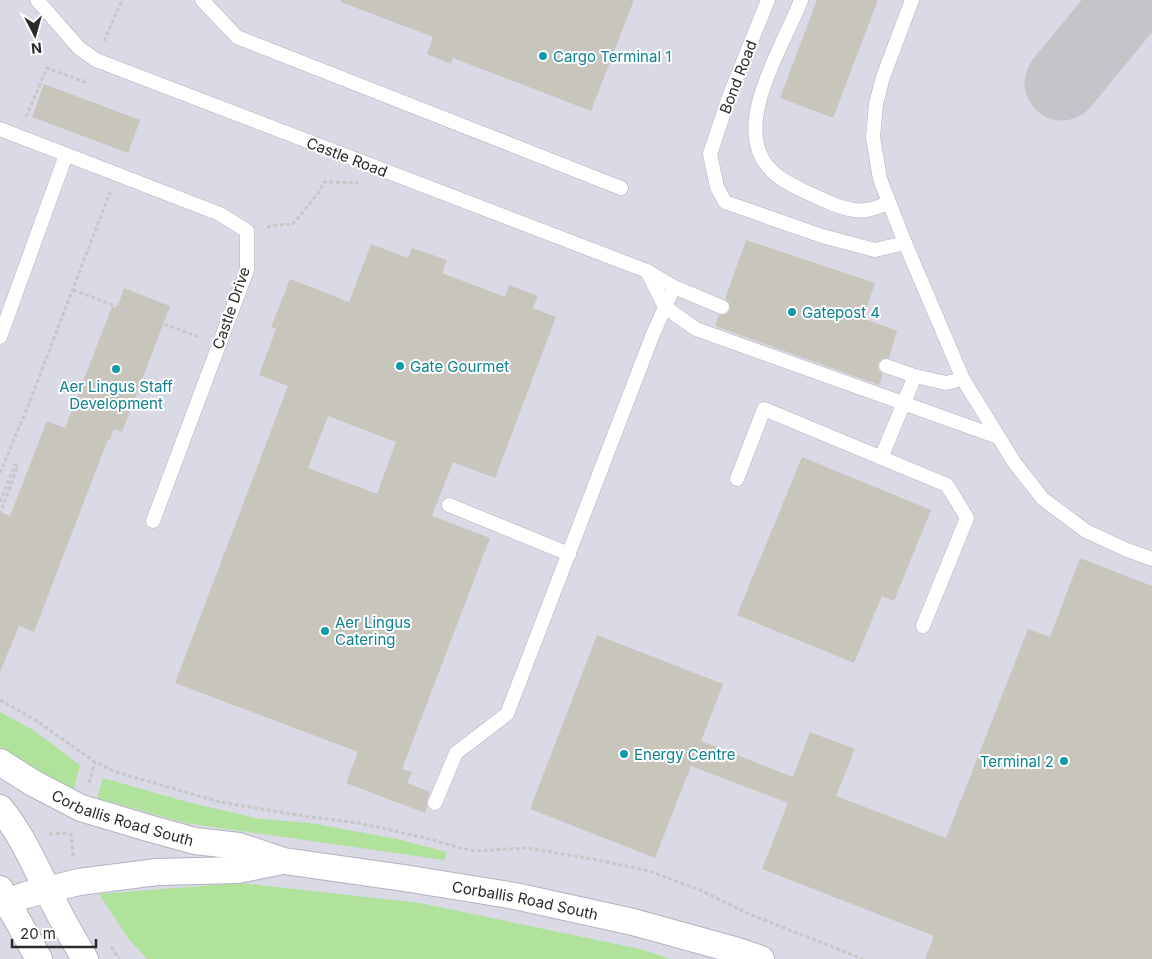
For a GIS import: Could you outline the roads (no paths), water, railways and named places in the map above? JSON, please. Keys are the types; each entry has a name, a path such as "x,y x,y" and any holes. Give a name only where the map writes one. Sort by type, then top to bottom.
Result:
{"street":[{"name":"Corballis Road South","path":"0,762 33,783 81,808 195,841 239,846 284,861 515,896 633,922 761,959"},
{"path":"0,808 14,824 63,922 85,959"},
{"name":"Corballis Road South","path":"2,898 26,895 79,882 124,876 157,872 238,870 284,861"},
{"path":"2,898 40,959"}],"lane":[{"name":"Castle Road","path":"37,0 79,48 96,60 647,271 674,287 722,307"},
{"path":"202,0 237,37 621,188"},
{"name":"Bond Road","path":"768,0 730,94 710,154 717,187 725,202 822,236 875,250 905,243"},
{"path":"801,0 760,96 755,121 756,141 762,158 771,170 789,184 837,206 852,210 868,210 889,203"},
{"path":"912,0 883,77 876,104 873,137 880,179 963,379 1014,462 1044,499 1086,530 1127,550 1152,559"},
{"path":"0,130 66,155 0,337"},
{"name":"Castle Drive","path":"66,155 116,176 220,214 247,231 247,270 153,521"},
{"path":"647,271 665,307 696,329 998,437"},
{"path":"435,803 456,753 507,714 653,334 674,287"},
{"path":"886,366 915,376 946,383 963,379"},
{"path":"881,458 915,376"},
{"path":"737,479 764,409 947,485 967,518 923,626"},
{"path":"449,504 569,554"}],"place":[{"name":"Cargo Terminal 1","path":"543,56"},
{"name":"Gatepost 4","path":"792,312"},
{"name":"Gate Gourmet","path":"400,366"},
{"name":"Aer Lingus Staff Development","path":"116,369"},
{"name":"Aer Lingus Catering","path":"325,631"},
{"name":"Energy Centre","path":"624,754"},
{"name":"Terminal 2","path":"1064,761"}]}
